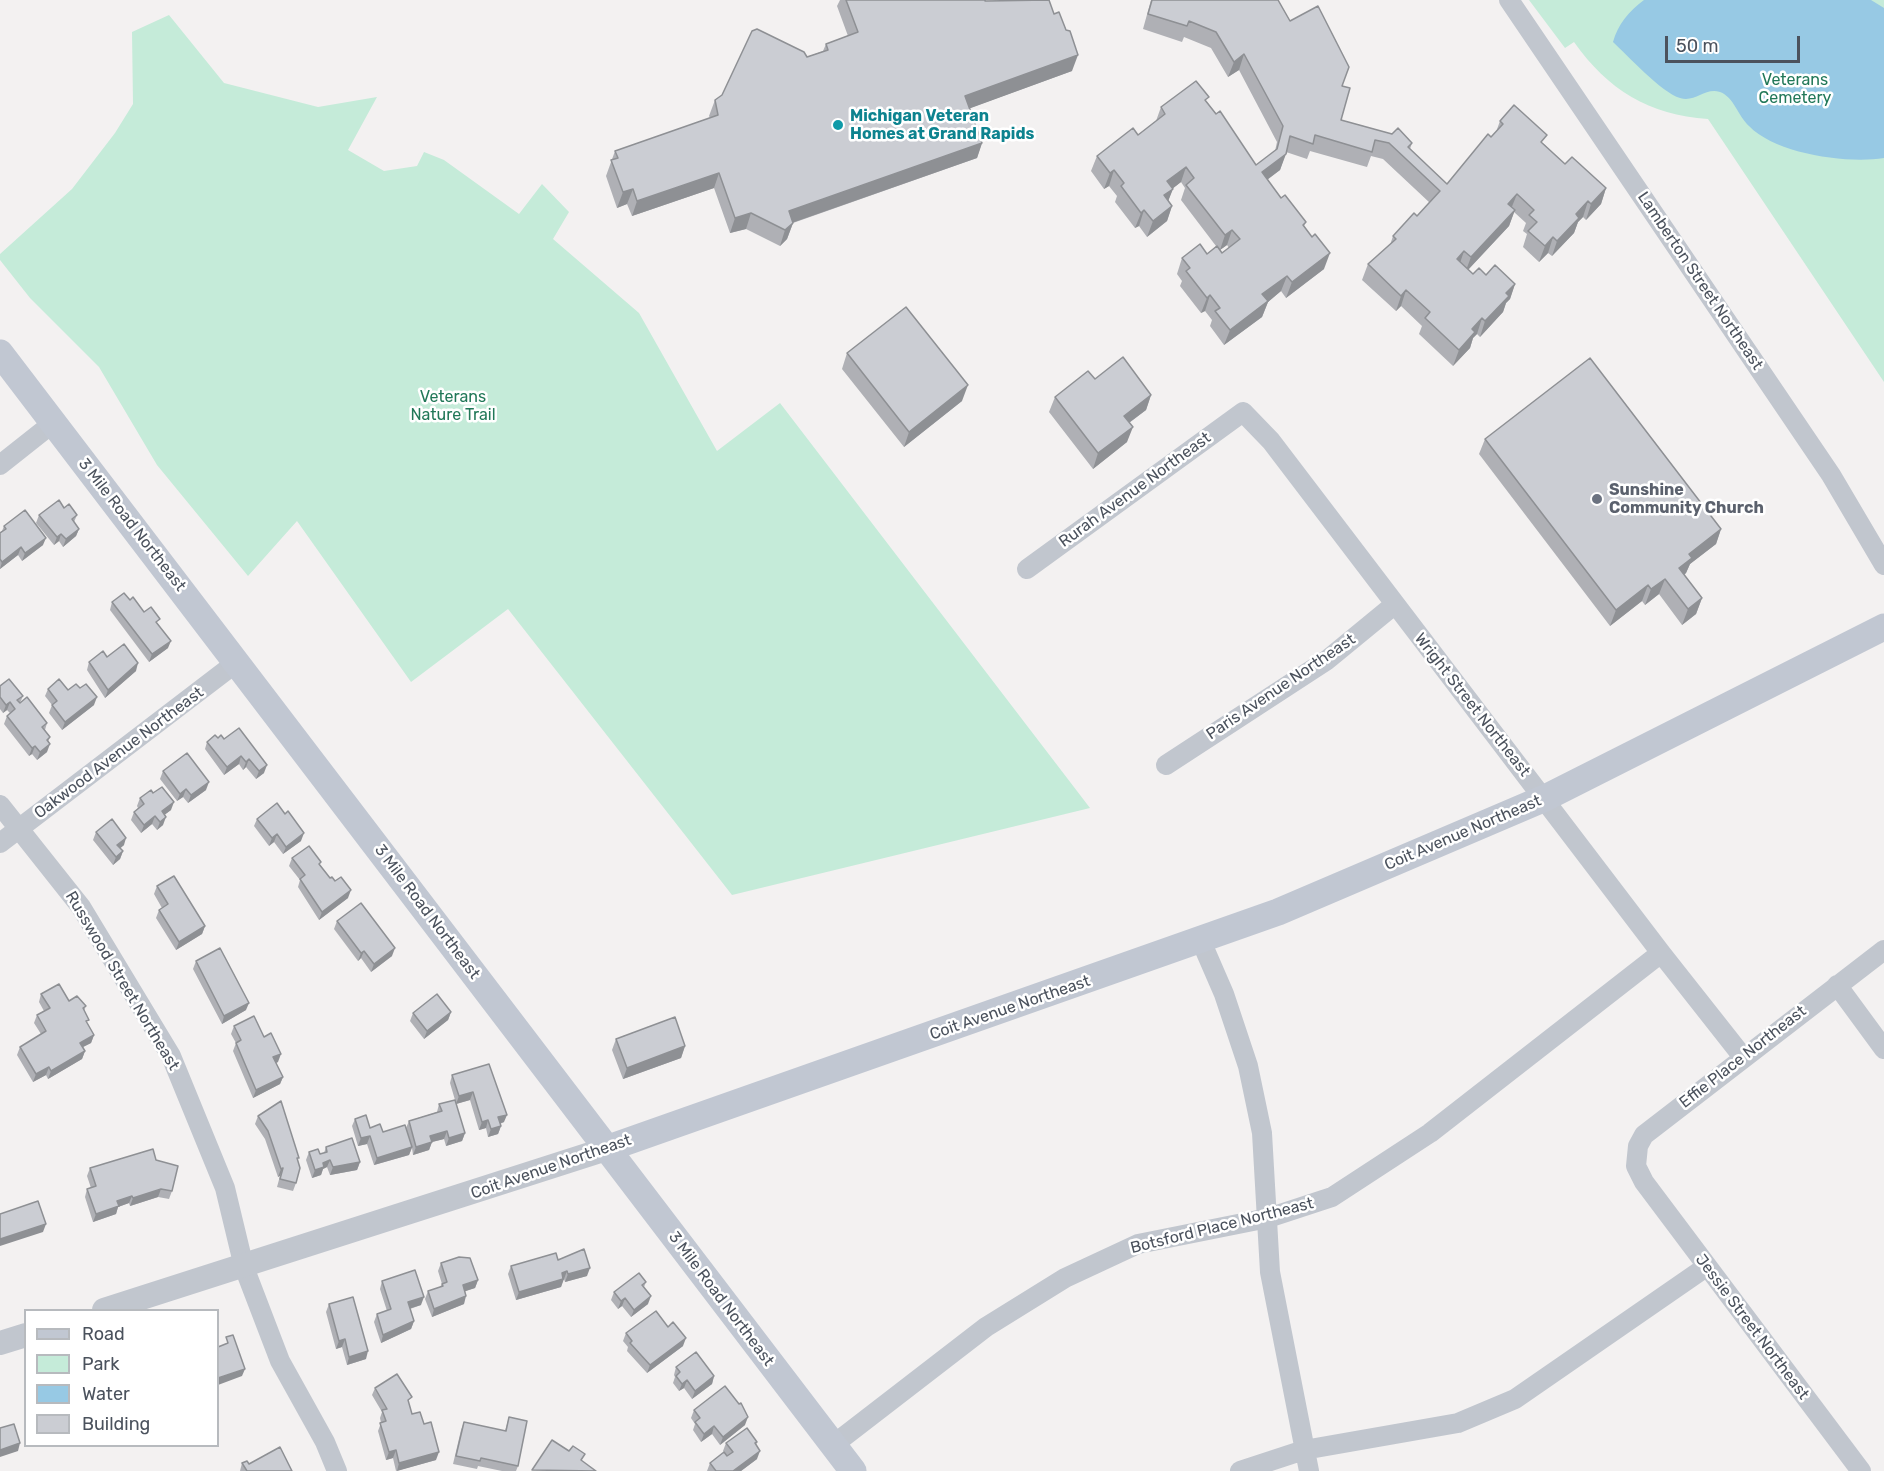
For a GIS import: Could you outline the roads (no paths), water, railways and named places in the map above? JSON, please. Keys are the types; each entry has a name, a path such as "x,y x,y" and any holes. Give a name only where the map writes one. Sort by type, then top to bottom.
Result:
{"main road":[{"name":"3 Mile Road Northeast","path":"0,353 853,1471"},
{"name":"Coit Avenue Northeast","path":"606,1149 1278,912 1545,798 1884,627"}],"street":[{"name":"Lamberton Street Northeast","path":"1509,0 1831,475 1884,565"},
{"name":"Rurah Avenue Northeast","path":"1027,569 1243,412"},
{"name":"Wright Street Northeast","path":"1243,412 1271,441 1394,605 1743,1057"},
{"path":"0,465 53,423"},
{"name":"Paris Avenue Northeast","path":"1166,765 1327,660 1394,605"},
{"name":"Oakwood Avenue Northeast","path":"0,843 237,662"},
{"name":"Russwood Street Northeast","path":"0,805 81,907 171,1056 225,1188 244,1267 280,1361 325,1442 337,1471"},
{"path":"1201,941 1224,994 1248,1066 1262,1133 1270,1272 1309,1471"},
{"name":"Effie Place Northeast","path":"1644,1182 1635,1166 1638,1146 1644,1135 1884,950"},
{"name":"Botsford Place Northeast","path":"833,1445 986,1327 1065,1278 1138,1244 1268,1218 1332,1197 1430,1133 1661,953"},
{"path":"1836,985 1884,1049"},
{"name":"Coit Avenue Northeast","path":"111,1309 606,1149"},
{"name":"Jessie Street Northeast","path":"1644,1182 1861,1471"},
{"path":"1240,1471 1304,1450 1458,1423 1515,1399 1706,1267"},
{"path":"0,1343 24,1336"}],"water":[{"path":"1644,0 1871,0 1884,8 1884,158 1832,158 1794,150 1761,136 1745,122 1725,94 1715,91 1685,99 1673,95 1655,82 1613,42 1625,18"}],"place":[{"name":"Michigan Veteran Homes at Grand Rapids","path":"838,125"},
{"name":"Sunshine Community Church","path":"1597,499"}],"park label":[{"name":"Veterans Cemetery","path":"1795,89"},
{"name":"Veterans Nature Trail","path":"453,406"}]}
